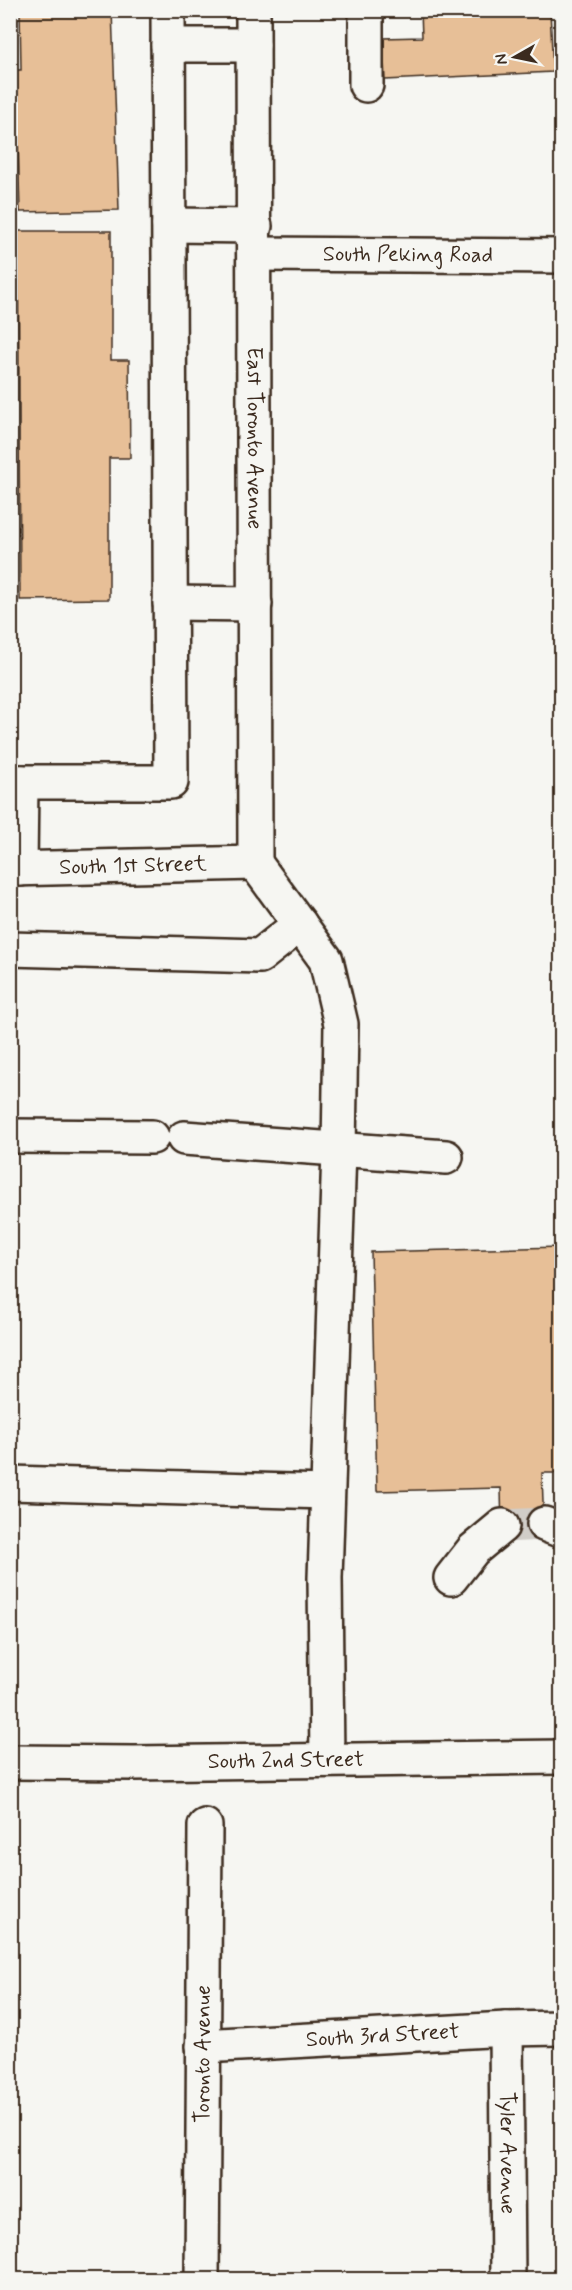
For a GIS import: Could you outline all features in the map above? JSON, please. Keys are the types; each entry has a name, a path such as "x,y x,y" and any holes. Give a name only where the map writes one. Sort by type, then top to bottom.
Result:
{"street":[{"path":"15,869 16,782 171,782 168,10"},
{"name":"East Toronto Avenue","path":"253,10 255,863"},
{"path":"366,10 366,85"},
{"path":"168,45 253,45"},
{"name":"South Peking Road","path":"169,225 255,240 561,256"},
{"path":"170,603 255,604"},
{"path":"255,863 326,960 341,1024 325,1578 327,1760"},
{"name":"South 1st Street","path":"15,869 255,863"},
{"path":"10,949 260,957 300,924"},
{"path":"10,1136 152,1137"},
{"path":"184,1138 446,1157"},
{"path":"10,1483 327,1492"},
{"path":"451,1578 473,1550 502,1526"},
{"name":"South 2nd Street","path":"10,1762 561,1757"},
{"name":"Toronto Avenue","path":"202,2280 205,1826"},
{"name":"South 3rd Street","path":"203,2046 561,2028"},
{"name":"Tyler Avenue","path":"506,2029 508,2280"}],"building":[{"path":"20,10 112,10 119,210 20,212 16,70 21,70"},
{"path":"421,10 550,10 553,72 385,80 383,38 422,37"},
{"path":"18,231 111,231 111,360 129,360 130,458 109,458 109,599 20,600"},
{"path":"562,1247 562,1473 542,1473 544,1531 502,1532 501,1488 377,1491 371,1252"}],"tunnel":[{"path":"502,1526 544,1524"}]}
